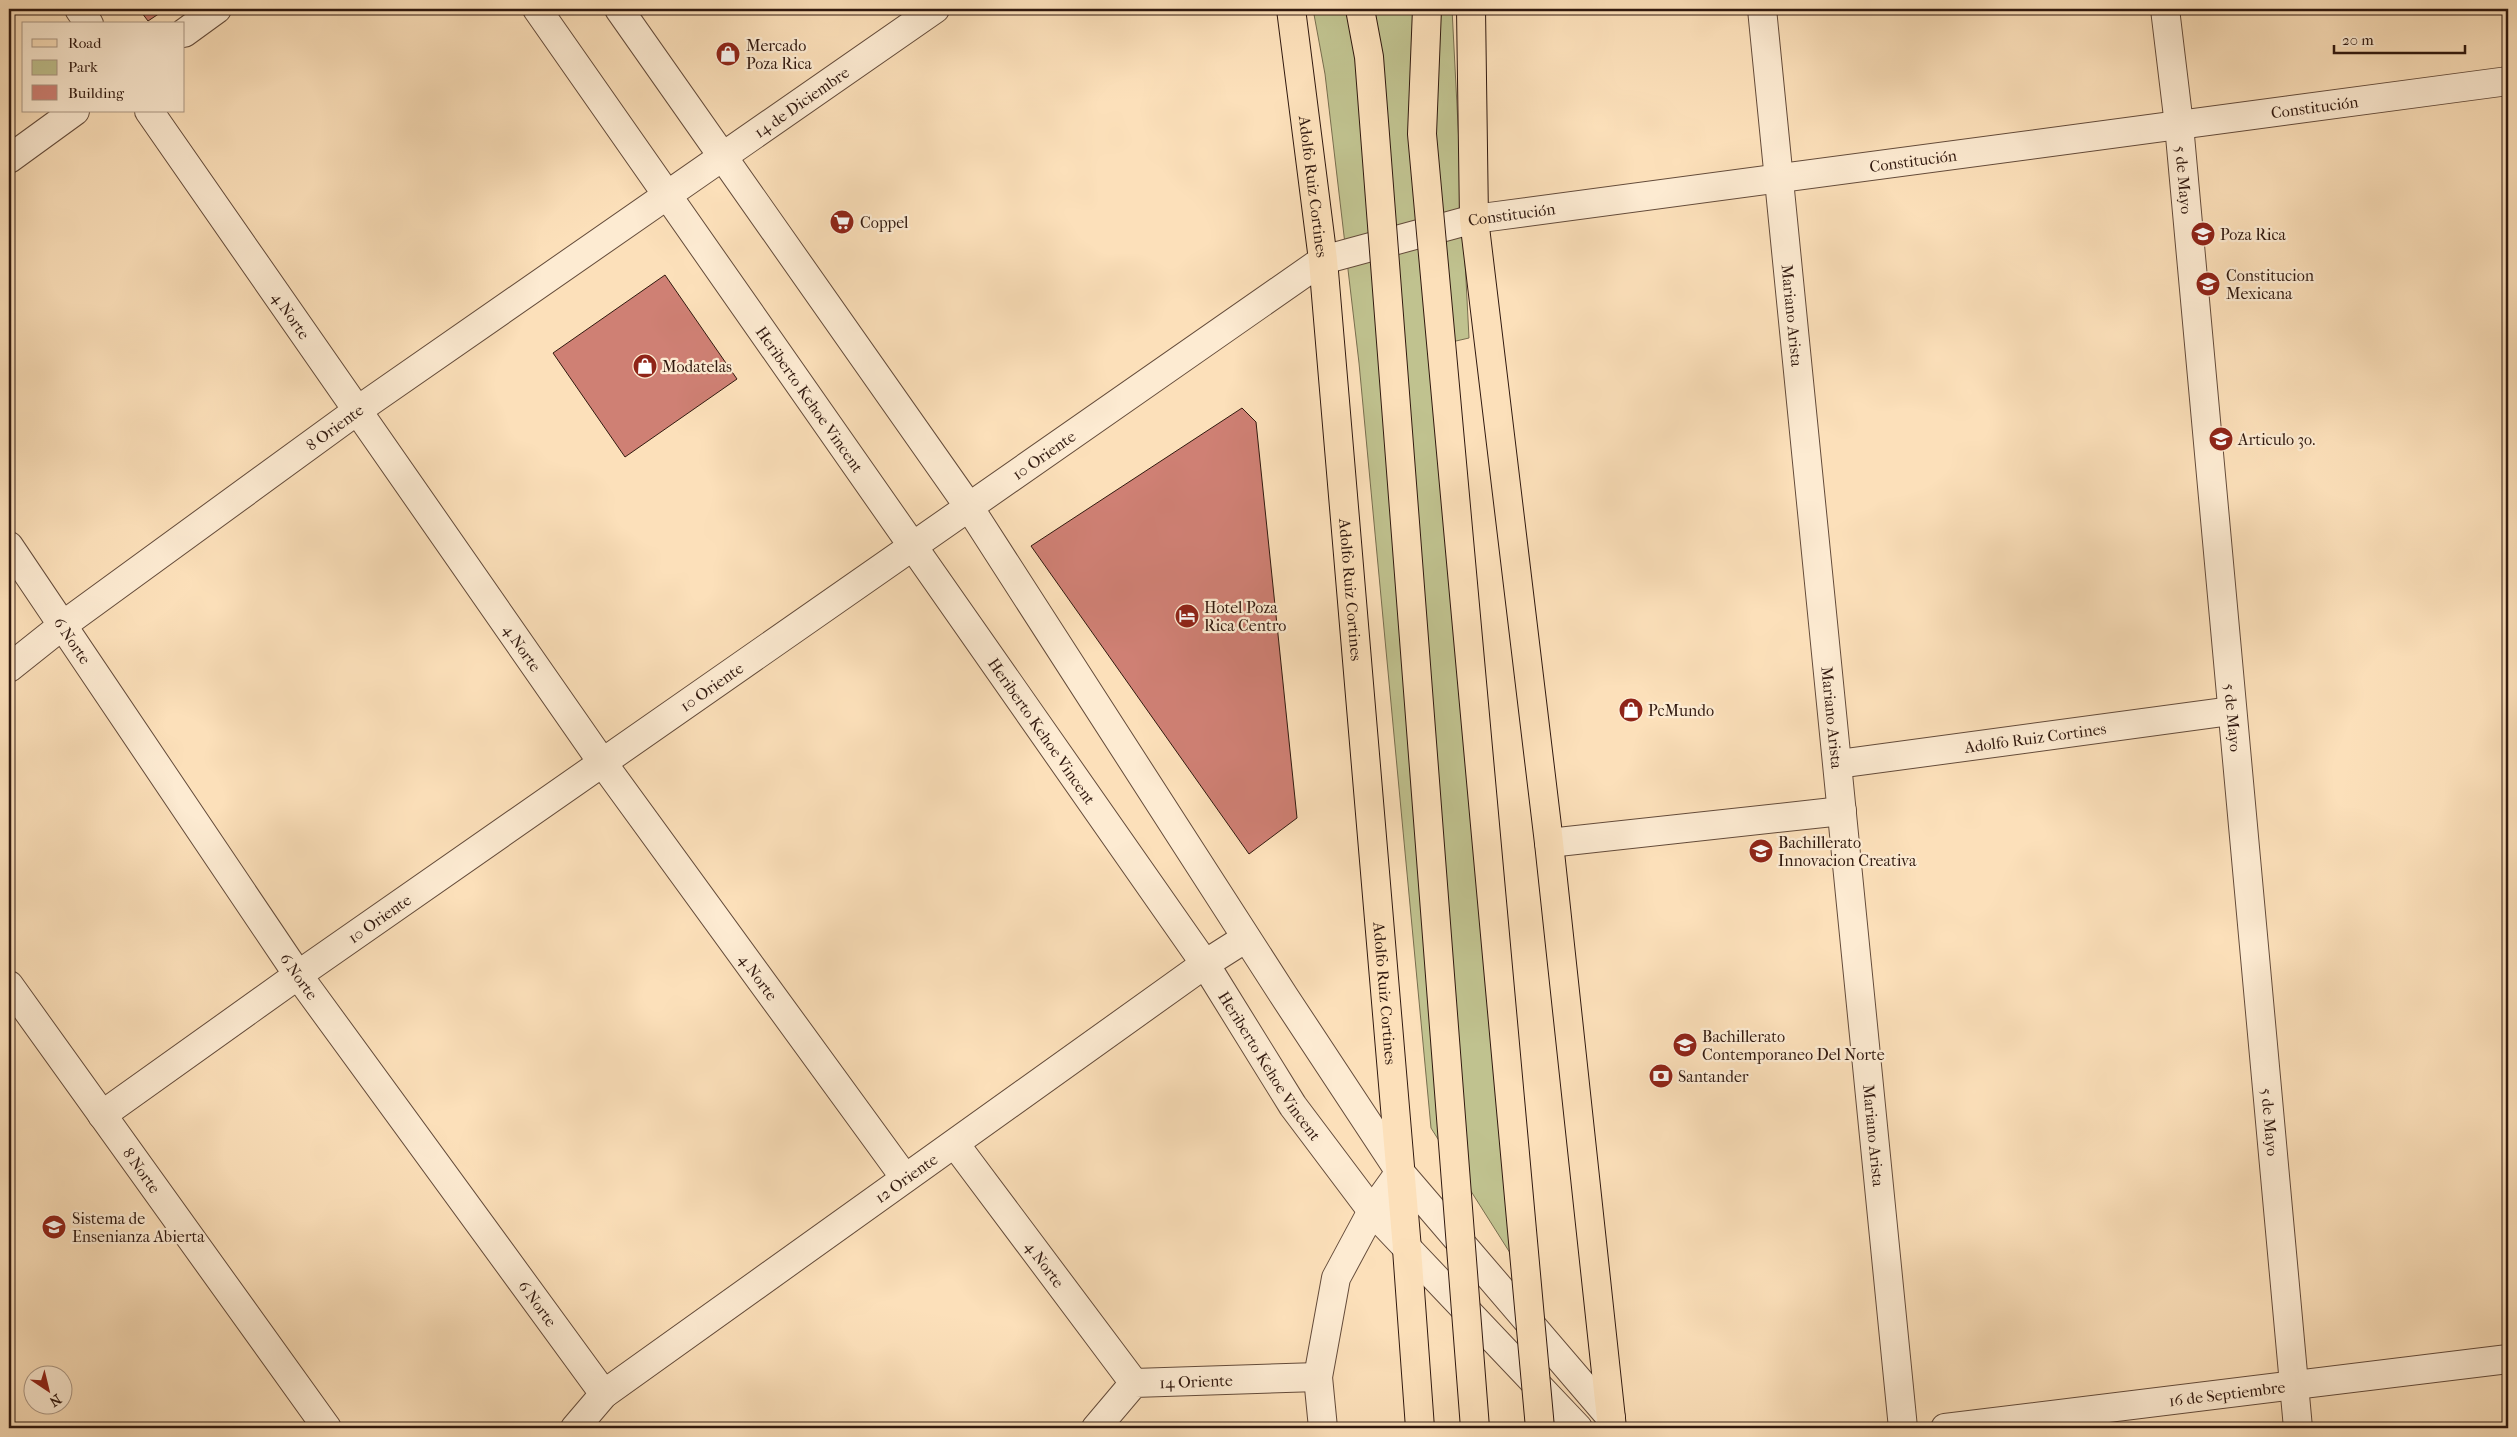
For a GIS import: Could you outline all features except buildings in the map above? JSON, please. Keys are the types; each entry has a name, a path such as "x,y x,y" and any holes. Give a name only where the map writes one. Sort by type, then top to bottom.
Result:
{"main road":[{"name":"Adolfo Ruiz Cortines","path":"1291,9 1323,260 1407,1249 1420,1428"},
{"path":"1360,9 1370,67 1475,1428"},
{"path":"1427,9 1422,134 1540,1428"},
{"path":"1471,9 1474,219 1549,843 1611,1423"}],"street":[{"path":"79,9 88,22"},
{"path":"185,32 217,9"},
{"name":"Heriberto Kehoe Vincent","path":"537,9 1205,964 1294,1106 1372,1210 1578,1428"},
{"path":"619,9 969,507 1246,938 1400,1172 1611,1423"},
{"name":"14 de Diciembre","path":"668,196 722,155 935,9"},
{"name":"Mariano Arista","path":"1762,9 1781,179 1903,1428"},
{"name":"5 de Mayo","path":"2165,9 2180,125 2231,711 2298,1428"},
{"name":"Constitución","path":"1323,260 1474,219 2508,81"},
{"path":"9,158 74,112"},
{"name":"4 Norte","path":"150,112 602,762 905,1178"},
{"name":"8 Oriente","path":"9,668 63,625 358,410 668,196"},
{"name":"10 Oriente","path":"102,1115 602,762 1323,260"},
{"name":"6 Norte","path":"9,546 298,975 604,1394"},
{"name":"Adolfo Ruiz Cortines","path":"1838,764 2231,711"},
{"path":"1549,843 1842,811"},
{"name":"12 Oriente","path":"576,1428 604,1394 1205,964 1246,938"},
{"name":"8 Norte","path":"9,985 327,1428"},
{"name":"4 Norte","path":"954,1144 1134,1384"},
{"path":"1323,1428 1318,1378 1336,1278 1372,1210 1400,1172"},
{"name":"16 de Septiembre","path":"1944,1428 2508,1359"},
{"name":"14 Oriente","path":"1134,1384 1318,1378"},
{"path":"1096,1428 1134,1384"}],"green space":[{"path":"1313,9 1452,9 1469,338 1443,344 1531,1286 1431,1128 1359,363 1325,74"}],"place":[{"name":"Mercado Poza Rica","path":"728,54"},
{"name":"Coppel","path":"842,222"},
{"name":"Poza Rica","path":"2203,234"},
{"name":"Constitucion Mexicana","path":"2208,284"},
{"name":"Modatelas","path":"645,366"},
{"name":"Articulo 3o.","path":"2221,439"},
{"name":"Hotel Poza Rica Centro","path":"1187,616"},
{"name":"PcMundo","path":"1631,710"},
{"name":"Bachillerato Innovacion Creativa","path":"1761,851"},
{"name":"Bachillerato Contemporaneo Del Norte","path":"1685,1045"},
{"name":"Santander","path":"1661,1076"},
{"name":"Sistema de Ensenianza Abierta","path":"54,1227"}]}
